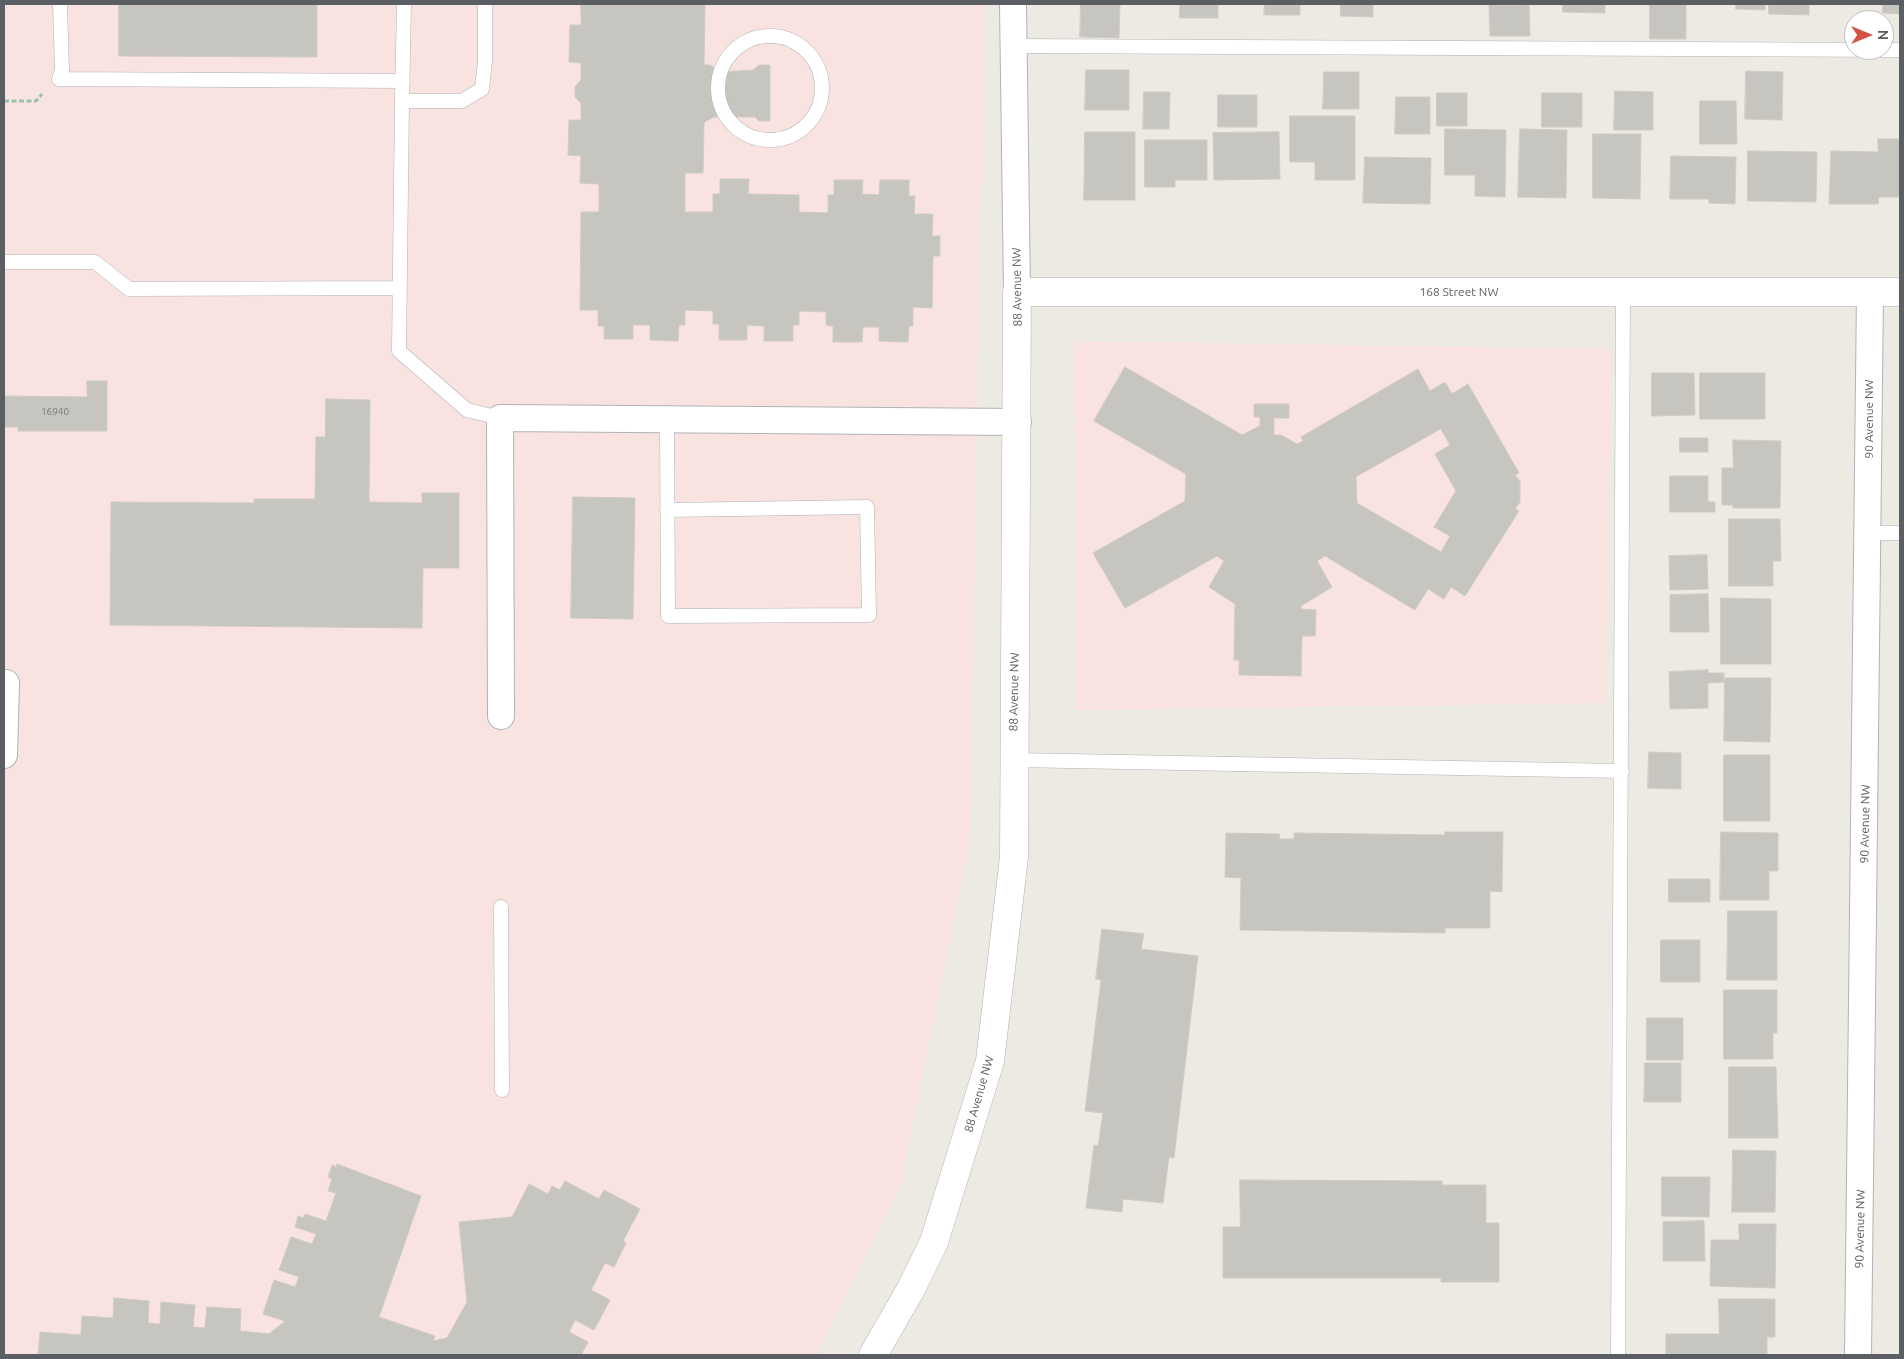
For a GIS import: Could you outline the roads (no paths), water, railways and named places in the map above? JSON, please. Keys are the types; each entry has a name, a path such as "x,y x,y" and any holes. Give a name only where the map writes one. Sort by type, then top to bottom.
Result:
{"street":[{"name":"88 Avenue NW","path":"873,1355 911,1289 934,1242 990,1061 1014,857 1013,760 1018,422 1013,4"},
{"name":"168 Street NW","path":"1017,292 1900,292"},
{"name":"90 Avenue NW","path":"1858,1355 1870,292"},
{"path":"501,716 500,418 1018,422"},
{"path":"4,755 6,683"}],"lane":[{"path":"60,4 62,70 60,79 403,81"},
{"path":"404,4 399,351 467,410 500,418"},
{"path":"402,101 462,101 482,89 485,61 485,4"},
{"path":"762,36 771,36 796,43 810,54 819,69 822,86 820,103 813,118 786,138 769,140 753,137 738,129 726,116 720,101 718,84 722,68 732,53 746,42 762,36"},
{"path":"1013,46 1900,50"},
{"path":"4,262 94,262 128,289 400,288"},
{"path":"1618,1355 1623,293"},
{"path":"667,419 667,510 668,616 868,615 867,507 667,510"},
{"path":"1868,533 1900,533"},
{"path":"1013,760 1622,770"},
{"path":"501,907 502,1090"}]}
